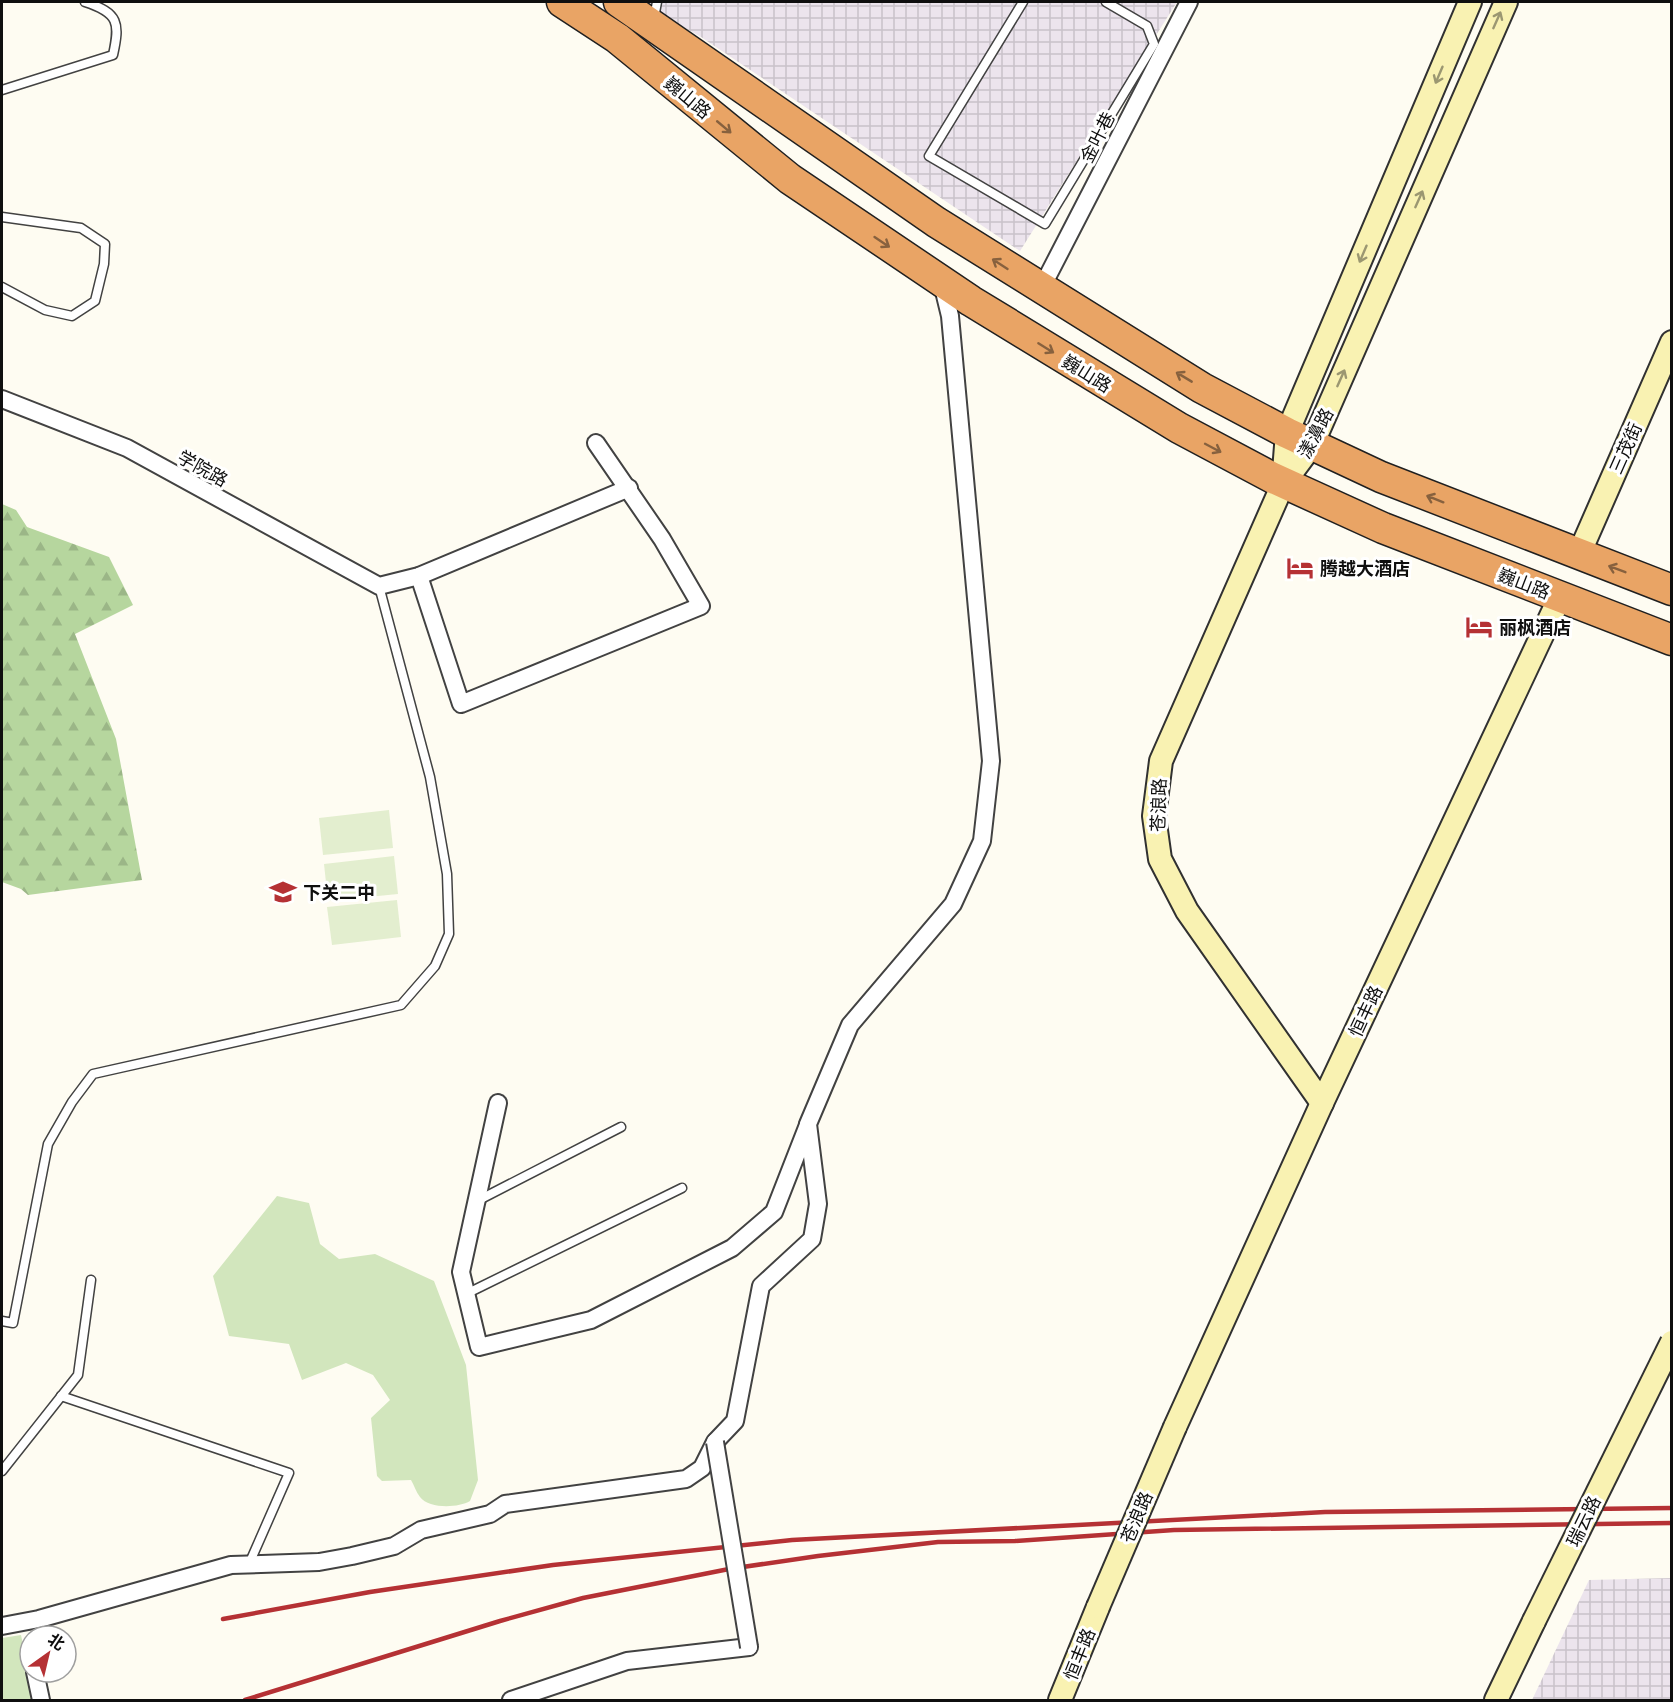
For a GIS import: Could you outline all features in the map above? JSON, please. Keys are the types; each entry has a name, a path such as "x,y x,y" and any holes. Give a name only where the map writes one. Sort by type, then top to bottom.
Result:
{"highway":[{"name":"巍山路","path":"562,2 633,50 768,162 942,282 1149,411 1283,484 1383,528 1671,640"},
{"name":"巍山路","path":"619,2 655,13 818,142 1041,290 1193,382 1299,439 1414,490 1671,590"},
{"path":"633,50 655,13"}],"street":[{"name":"金叶巷","path":"1041,290 1189,2"},
{"name":"漾濞路","path":"1283,484 1470,2"},
{"name":"漾濞路","path":"1299,439 1506,2"},
{"path":"498,1103 460,1272 479,1347 591,1320 732,1248 774,1212 850,1025 953,904 982,841 991,761 950,316 942,282"},
{"name":"三茂街","path":"1579,554 1671,342"},
{"name":"学院路","path":"2,399 127,448 379,586"},
{"path":"419,576 460,704 701,606 691,585 629,488 596,443"},
{"name":"苍浪路","path":"1283,484 1161,761 1154,816 1160,860 1187,911 1322,1102"},
{"path":"379,586 419,576 629,488"},
{"name":"恒丰路","path":"1175,1427 1322,1102 1560,597"},
{"path":"2,1626 39,1619 231,1565 319,1562 394,1546 422,1530 490,1514 505,1504 686,1479 702,1468 716,1443 735,1421 761,1286 812,1239 818,1204 808,1124"},
{"name":"瑞云路","path":"1496,1701 1671,1342"},
{"name":"苍浪路","path":"1098,1606 1175,1427"},
{"path":"511,1701 627,1661 749,1647 716,1443"},
{"name":"恒丰路","path":"1060,1701 1098,1606"},
{"path":"38,1624 39,1619"},
{"path":"37,1684 41,1701"}],"lane":[{"path":"2,90 113,55 118,31 115,17 100,6 85,2"},
{"path":"1023,2 929,156 1045,224 1154,44 1147,26 1106,2"},
{"path":"2,217 81,228 105,244 104,264 95,301 72,316 45,310 2,287"},
{"path":"2,1321 13,1323 48,1144 72,1102 93,1074 401,1005 435,966 449,934 447,874 430,777 379,586"},
{"path":"476,1201 621,1127"},
{"path":"466,1294 682,1188"},
{"path":"2,1471 78,1375 91,1280"},
{"path":"61,1396 289,1473 249,1564"}],"shaded area":[{"path":"639,2 1177,2 1020,251 701,37"},
{"path":"1671,1578 1671,1700 1532,1700 1589,1580"}],"green space":[{"path":"2,504 16,510 27,527 109,557 133,605 75,634 116,739 142,880 28,895 21,889 2,882"},
{"path":"389,810 393,848 323,855 319,818"},
{"path":"394,856 398,894 328,901 324,864"},
{"path":"397,900 401,937 332,945 327,907"},
{"path":"277,1196 309,1203 320,1244 339,1259 375,1254 434,1281 466,1365 478,1480 470,1501 451,1506 430,1504 420,1497 411,1480 382,1481 377,1476 371,1418 390,1400 373,1375 346,1363 302,1380 289,1344 229,1336 213,1276"},
{"path":"18,1635 18,1684 32,1684 35,1700 2,1700 2,1638"}],"railway":[{"path":"223,1619 370,1592 553,1565 792,1540 1325,1512 1672,1508"},
{"path":"245,1700 500,1621 583,1598 729,1569 818,1556 938,1542 1015,1541 1174,1530 1672,1523"}],"place":[{"name":"腾越大酒店","path":"1300,568"},
{"name":"丽枫酒店","path":"1479,627"},
{"name":"下关二中","path":"283,892"}]}
